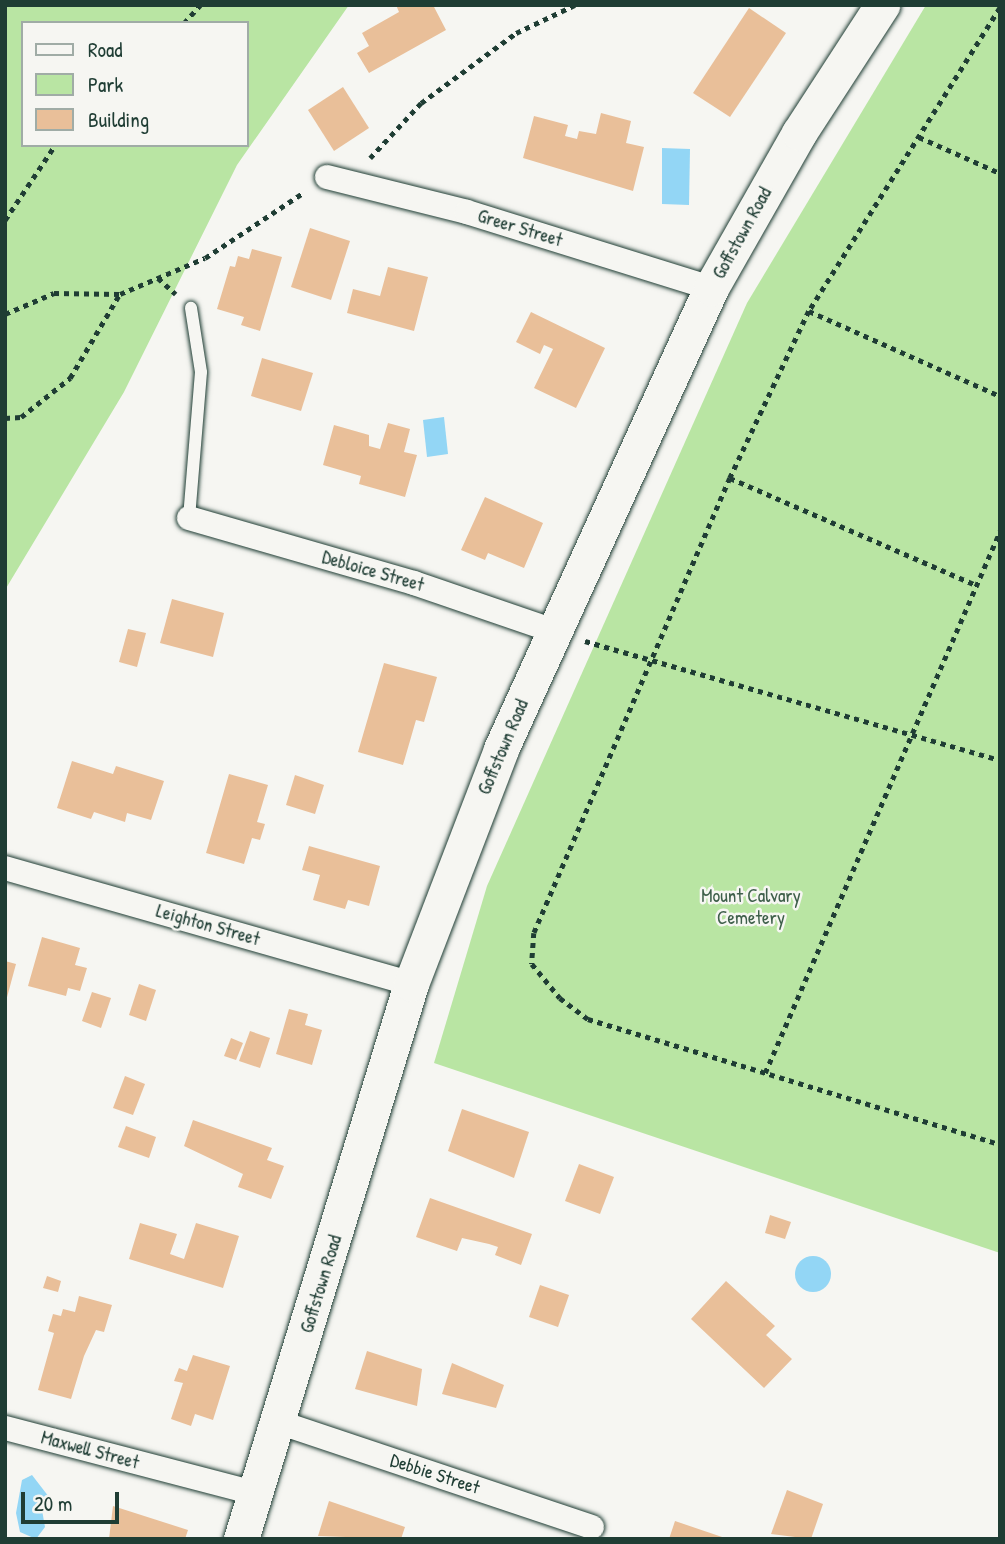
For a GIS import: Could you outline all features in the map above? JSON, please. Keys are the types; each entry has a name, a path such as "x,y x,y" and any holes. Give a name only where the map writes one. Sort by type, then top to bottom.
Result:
{"main road":[{"name":"Goffstown Road","path":"241,1539 411,984 482,795 711,288 799,133 882,5"}],"street":[{"name":"Greer Street","path":"337,179 467,212 711,288"},
{"name":"Debloice Street","path":"189,518 414,583 554,631"},
{"name":"Leighton Street","path":"5,868 411,984"},
{"name":"Debbie Street","path":"278,1422 592,1527"},
{"name":"Maxwell Street","path":"5,1428 256,1493"}],"lane":[{"path":"189,518 201,372 191,308"}],"path":[{"path":"186,21 200,5"},
{"path":"5,314 54,293 120,294 205,258 337,179 421,103 516,33 575,5"},
{"path":"1000,8 809,311 730,478 534,933 532,964 560,998 588,1019 1000,1144"},
{"path":"919,137 1000,173"},
{"path":"5,220 54,147"},
{"path":"5,418 21,417 69,378 120,294"},
{"path":"809,311 1000,396"},
{"path":"730,478 976,585"},
{"path":"765,1073 1000,531"},
{"path":"554,631 1000,760"}],"green space":[{"path":"5,5 349,5 237,165 124,392 5,590"},
{"name":"Mount Calvary Cemetery","path":"926,5 1000,5 1000,1253 434,1063 487,886 747,303"}],"water":[{"path":"662,148 690,149 689,205 662,204"},
{"path":"444,417 448,454 427,457 423,420"},
{"path":"813,1256 826,1261 831,1274 826,1287 813,1292 800,1287 795,1274 800,1261"},
{"path":"32,1475 49,1497 42,1510 45,1527 36,1539 20,1532 16,1513 22,1480"}],"building":[{"path":"396,5 433,5 446,30 369,73 357,53 369,46 362,33 399,12"},
{"path":"749,8 786,33 730,117 693,93"},
{"path":"343,87 369,128 334,151 308,110"},
{"path":"601,113 631,121 626,143 644,147 633,191 523,158 534,116 568,125 565,136 577,139 579,131 596,134"},
{"path":"310,228 350,241 331,300 291,287"},
{"path":"252,249 282,257 260,331 241,325 244,317 217,309 230,266 235,267 238,256 249,259"},
{"path":"388,267 428,277 414,331 347,313 353,289 380,296"},
{"path":"531,312 605,348 576,408 534,388 553,349 544,345 540,354 516,342"},
{"path":"262,358 313,373 301,411 251,396"},
{"path":"388,423 410,429 404,452 417,455 405,497 359,484 361,476 323,465 334,425 369,435 369,446 380,449"},
{"path":"485,497 543,523 524,568 488,553 485,560 461,550"},
{"path":"172,599 224,613 213,657 160,643"},
{"path":"128,629 146,633 137,667 119,662"},
{"path":"384,663 437,677 424,722 416,720 403,765 358,752"},
{"path":"72,761 113,774 116,766 164,781 151,820 127,813 125,822 94,812 91,819 57,808"},
{"path":"229,774 268,785 257,822 265,824 260,840 252,838 244,864 206,853"},
{"path":"295,775 324,785 315,814 286,805"},
{"path":"309,846 380,866 369,906 348,900 345,909 313,900 320,875 302,870"},
{"path":"42,937 80,948 75,965 87,968 80,991 68,988 66,996 28,986"},
{"path":"5,961 16,964 6,1001 5,1001"},
{"path":"139,984 156,990 146,1021 129,1015"},
{"path":"92,992 111,998 101,1028 82,1021"},
{"path":"289,1009 308,1014 305,1025 322,1030 312,1065 276,1054"},
{"path":"250,1031 270,1038 260,1068 239,1061"},
{"path":"231,1038 243,1043 236,1060 224,1056"},
{"path":"125,1076 145,1084 133,1115 113,1108"},
{"path":"462,1109 529,1132 514,1178 448,1151"},
{"path":"193,1120 272,1148 267,1160 284,1166 271,1199 238,1187 243,1174 184,1146"},
{"path":"126,1126 156,1137 149,1158 118,1147"},
{"path":"579,1164 614,1177 600,1214 565,1201"},
{"path":"430,1198 532,1234 521,1265 495,1255 498,1247 489,1244 462,1238 457,1251 416,1237"},
{"path":"770,1215 791,1222 785,1239 765,1233"},
{"path":"140,1223 177,1234 170,1254 184,1259 196,1223 239,1236 223,1288 129,1259"},
{"path":"47,1276 61,1281 58,1292 43,1288"},
{"path":"726,1281 775,1326 766,1335 792,1359 764,1388 691,1319"},
{"path":"540,1285 569,1295 558,1327 529,1317"},
{"path":"79,1296 112,1305 104,1332 96,1330 84,1356 71,1399 38,1390 54,1333 48,1331 53,1314 61,1316 63,1309 75,1312"},
{"path":"367,1351 422,1369 417,1406 355,1389"},
{"path":"193,1355 230,1366 213,1420 195,1414 191,1426 171,1419 183,1383 174,1381 179,1368 187,1371"},
{"path":"452,1363 504,1385 496,1408 442,1394"},
{"path":"787,1490 823,1504 811,1539 771,1534"},
{"path":"329,1501 405,1527 401,1539 318,1536"},
{"path":"113,1506 188,1530 185,1539 109,1539"},
{"path":"675,1521 725,1538 725,1539 669,1539"}]}
